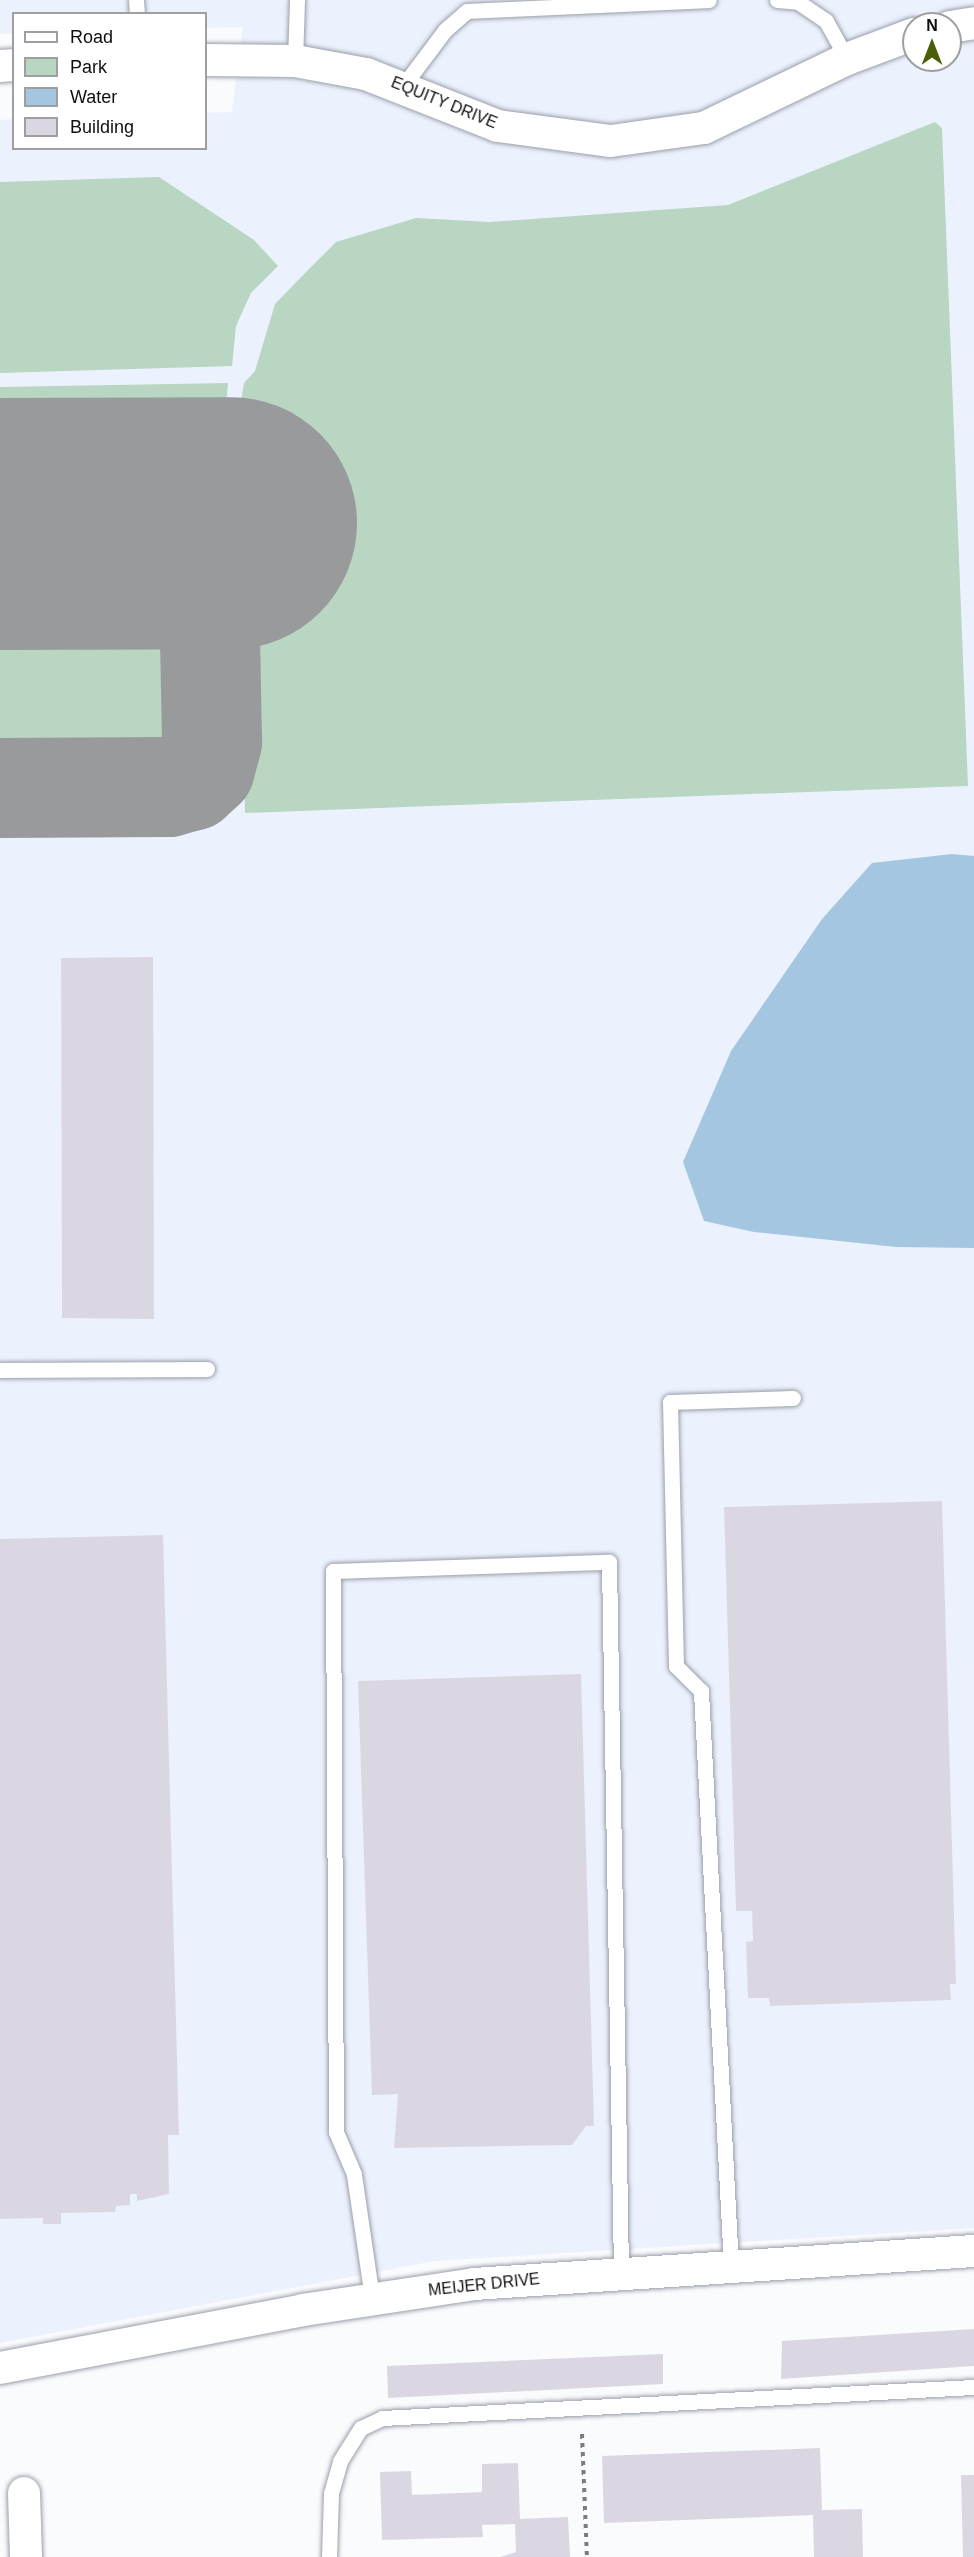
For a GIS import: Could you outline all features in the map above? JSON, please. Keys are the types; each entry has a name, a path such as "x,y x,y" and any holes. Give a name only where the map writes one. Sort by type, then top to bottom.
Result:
{"street":[{"name":"EQUITY DRIVE","path":"207,60 295,61 403,86 498,126 611,141 704,128 847,59 902,38"},
{"name":"MEIJER DRIVE","path":"0,2368 372,2298 621,2273 974,2251"},
{"path":"24,2493 26,2557"}],"lane":[{"path":"295,61 297,0"},
{"path":"403,86 445,30 467,11 710,0"},
{"path":"777,0 798,2 826,21 847,59"},
{"path":"0,1370 207,1369"},
{"path":"732,2266 701,1691 676,1666 670,1402 792,1398"},
{"path":"372,2298 354,2174 336,2132 333,1571 609,1562 621,2273"},
{"path":"329,2557 331,2493 340,2461 361,2428 382,2418 974,2387"}],"path":[{"path":"582,2433 586,2557"}],"shaded area":[{"path":"0,0 974,0 974,2228 435,2261 0,2343 0,120 12,119 12,150 207,150 207,113 232,112 243,27 207,28 207,12 12,12 12,33 0,34"}],"green space":[{"path":"935,122 942,128 968,786 245,813 236,432 244,383 255,371 275,304 306,272 336,242 416,218 490,222 728,205"},
{"path":"159,177 254,240 278,266 251,293 236,326 232,366 0,373 0,182"},
{"path":"228,383 221,458 0,460 0,387"},
{"path":"173,574 189,653 178,752 74,765 0,766 0,575"}],"water":[{"path":"952,854 974,856 974,1248 896,1247 754,1232 704,1221 683,1162 731,1051 822,919 872,863"}],"building":[{"path":"153,957 154,1319 62,1318 61,958"},
{"path":"942,1501 956,1984 950,1984 951,2000 770,2006 769,1998 748,1998 746,1942 753,1941 752,1911 736,1911 724,1507"},
{"path":"163,1535 179,2135 168,2135 169,2194 137,2201 137,2194 130,2194 130,2205 116,2206 115,2212 61,2213 61,2224 43,2224 43,2218 0,2219 0,1539"},
{"path":"581,1674 594,2126 586,2126 572,2145 394,2148 398,2094 372,2095 358,1681"},
{"path":"974,2329 974,2366 781,2379 782,2341"},
{"path":"663,2354 663,2384 388,2398 387,2366"},
{"path":"820,2448 822,2510 862,2509 863,2557 814,2557 813,2515 604,2523 602,2456"},
{"path":"518,2463 520,2519 568,2517 570,2557 500,2557 516,2552 515,2524 482,2525 483,2537 382,2540 380,2472 411,2471 412,2495 482,2492 482,2464"},
{"path":"961,2475 974,2475 974,2557 963,2557"}],"taxiway":[{"path":"0,788 168,787 191,781 205,768 212,741 208,523"}],"runway":[{"path":"0,524 231,523"}]}
